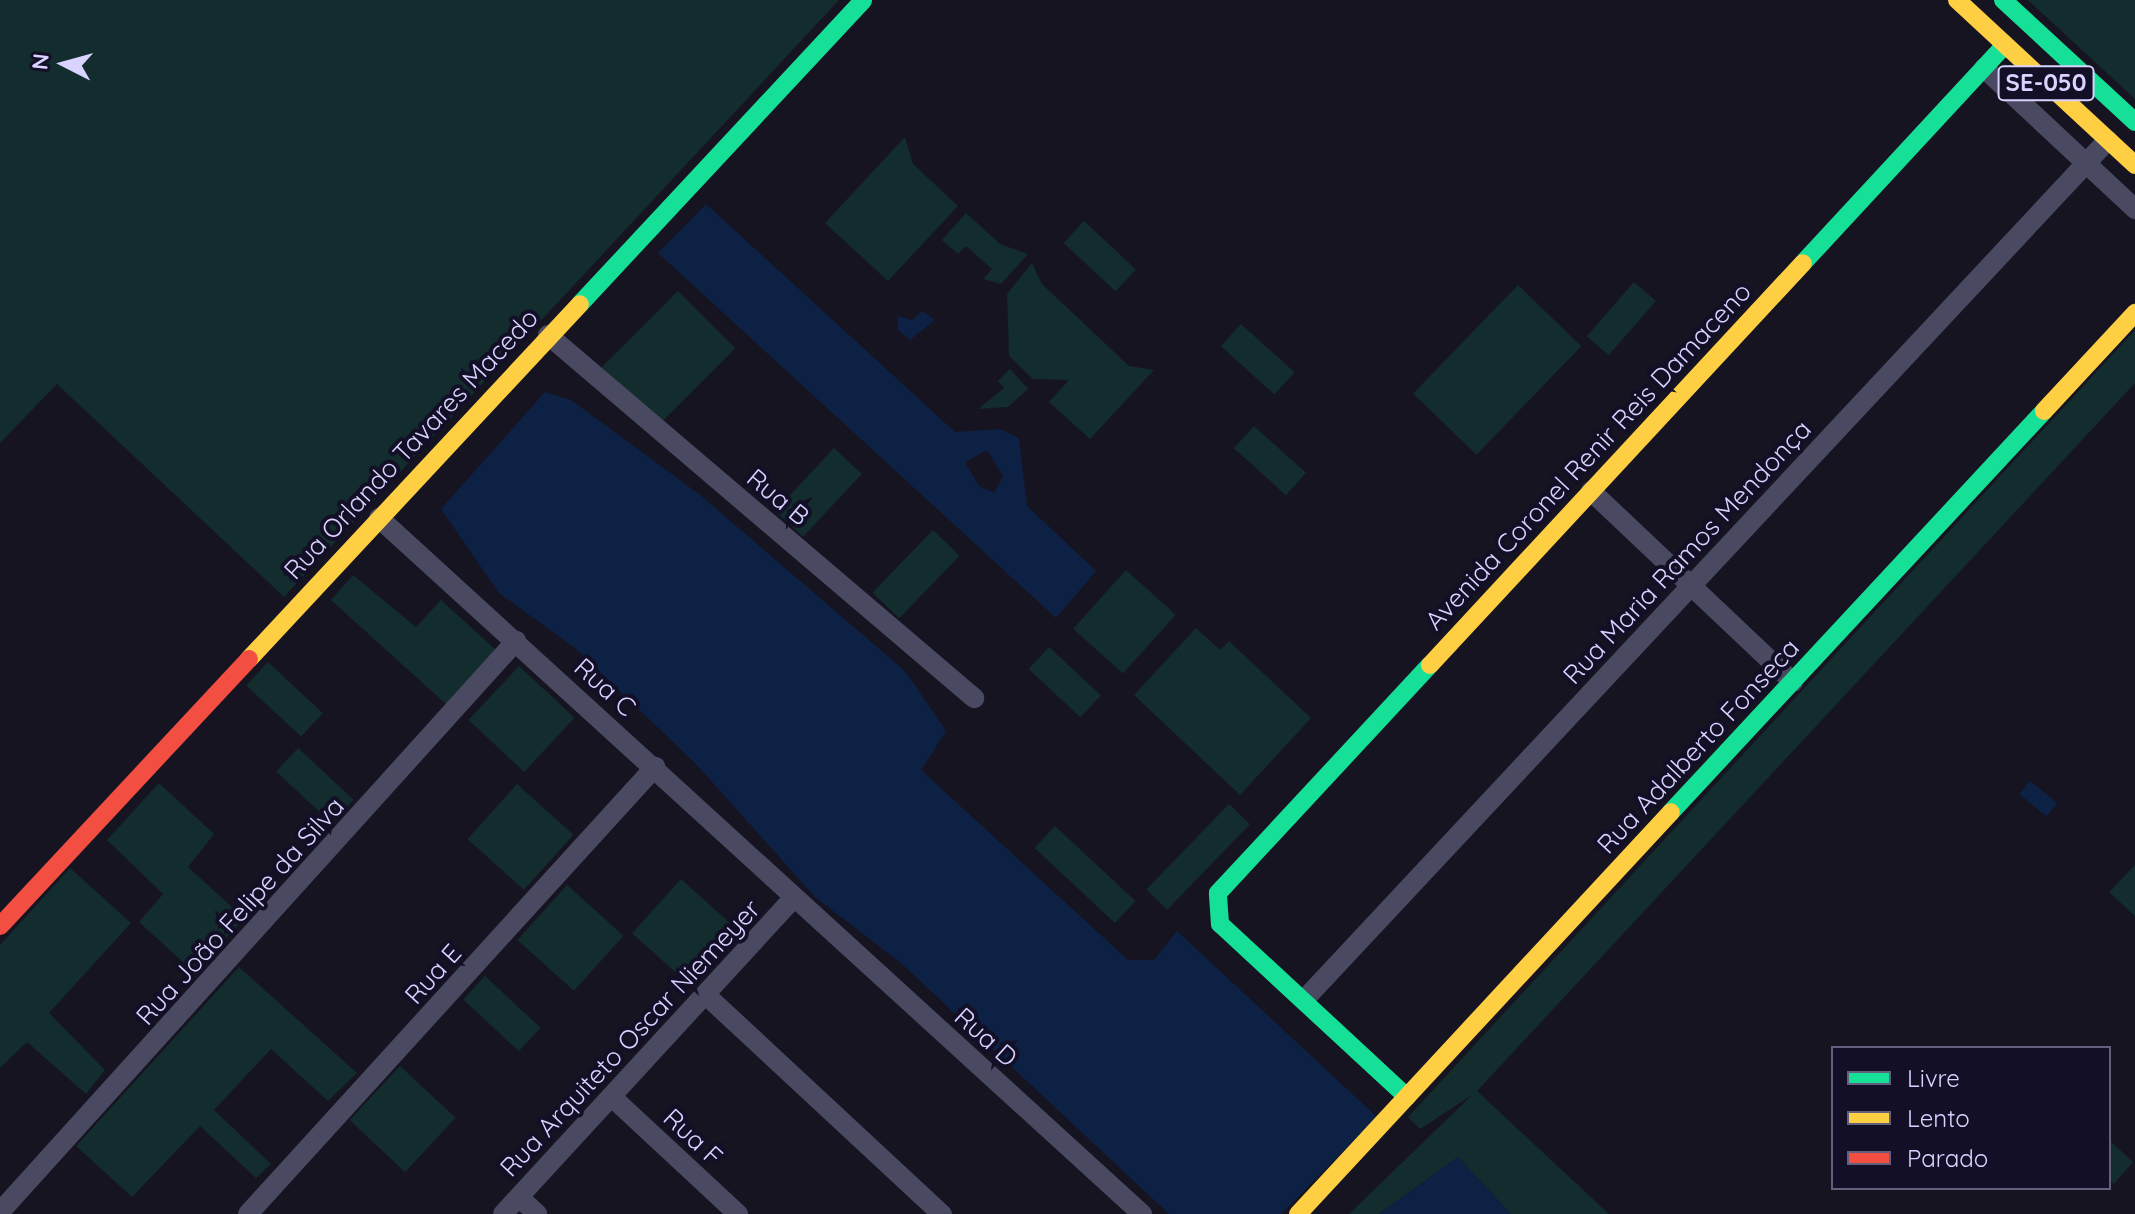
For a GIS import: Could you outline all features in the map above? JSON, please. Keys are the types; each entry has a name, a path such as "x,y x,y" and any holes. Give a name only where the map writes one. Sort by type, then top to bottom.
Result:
{"street":[{"name":"Rua Orlando Tavares Macedo","path":"0,926 863,0"},
{"name":"SE-050","path":"1957,0 2135,165"},
{"name":"SE-050","path":"2003,0 2135,122"},
{"name":"Avenida Coronel Renir Reis Damaceno","path":"1304,1000 1220,924 1215,906 1223,886 2005,45"},
{"path":"1984,68 2135,209"},
{"name":"Rua Maria Ramos Mendonça","path":"1304,1000 2108,140"},
{"name":"Rua Adalberto Fonseca","path":"1298,1214 2135,313"},
{"name":"Rua B","path":"548,335 974,698"},
{"path":"1591,491 1793,682"},
{"name":"Rua C","path":"379,518 655,767 794,898"},
{"name":"Rua João Felipe da Silva","path":"0,1212 516,641"},
{"name":"Rua E","path":"248,1214 655,767"},
{"name":"Rua Arquiteto Oscar Niemeyer","path":"503,1214 794,898"},
{"name":"Rua D","path":"794,898 1142,1214"},
{"path":"707,996 942,1214"},
{"path":"1304,1000 1407,1097"},
{"name":"Rua F","path":"613,1098 738,1214"},
{"path":"519,1197 537,1214"}],"green space":[{"path":"0,0 839,0 284,597 57,384 0,443"},
{"path":"2028,0 2135,0 2135,99"},
{"path":"905,137 913,164 958,206 888,281 825,223"},
{"path":"966,213 1000,244 1028,254 1001,284 983,279 992,269 966,246 958,254 942,240"},
{"path":"1084,221 1136,269 1115,291 1064,243"},
{"path":"1032,263 1042,284 1129,366 1154,370 1090,439 1049,402 1069,380 1033,379 1009,356 1007,294"},
{"path":"1634,282 1656,301 1609,355 1587,336"},
{"path":"1518,285 1581,346 1476,455 1413,394"},
{"path":"678,291 735,348 659,425 602,367"},
{"path":"1241,324 1295,372 1274,394 1221,346"},
{"path":"2135,330 2135,383 1477,1091 1609,1214 1511,1214 1458,1157 1379,1214 1349,1214 1472,1095 1420,1129 1408,1117"},
{"path":"1010,369 1028,389 1008,407 978,409 1004,388 998,381"},
{"path":"1254,426 1306,473 1286,495 1234,448"},
{"path":"834,448 862,474 803,537 775,511"},
{"path":"933,530 960,556 899,618 873,593"},
{"path":"1126,570 1176,615 1123,674 1073,629"},
{"path":"353,575 416,627 441,600 497,651 448,706 331,600"},
{"path":"1196,628 1220,650 1229,641 1311,718 1240,795 1134,695"},
{"path":"1049,647 1101,695 1080,717 1029,669"},
{"path":"268,662 323,713 301,737 246,685"},
{"path":"519,666 575,718 524,772 469,720"},
{"path":"298,748 354,800 332,823 276,771"},
{"path":"159,783 214,834 188,867 244,918 195,973 139,922 163,894 107,840"},
{"path":"517,784 573,835 524,890 467,839"},
{"path":"1229,804 1250,824 1167,910 1146,890"},
{"path":"1055,826 1135,901 1115,923 1035,848"},
{"path":"2135,865 2135,916 2109,892"},
{"path":"70,868 131,923 49,1013 105,1070 86,1094 27,1042 0,1068 0,945"},
{"path":"681,879 739,931 690,985 632,933"},
{"path":"567,885 623,936 574,991 517,940"},
{"path":"239,967 357,1073 328,1101 271,1049 214,1110 271,1164 256,1178 200,1126 132,1197 76,1146"},
{"path":"485,976 541,1028 519,1051 463,999"},
{"path":"400,1066 456,1118 405,1172 350,1120"},
{"path":"2111,1142 2133,1162 2114,1184 2111,1182"}],"water":[{"path":"706,204 955,432 1000,429 1019,438 1027,506 1096,571 1056,618 658,253","holes":["987,450 1003,476 994,493 979,486 965,462"]},
{"path":"922,311 935,320 910,340 898,330 897,316 912,320"},
{"path":"545,392 571,400 699,494 905,671 946,731 921,770 1128,960 1154,960 1177,931 1377,1117 1281,1214 1169,1214 901,963 815,897 697,765 575,648 499,593 441,509"},
{"path":"2030,781 2057,803 2047,816 2019,794"},
{"path":"1458,1157 1511,1214 1379,1214"}],"traffic: fast":[{"path":"580,304 863,0"},
{"path":"2003,0 2135,122"},
{"path":"1803,263 2005,45"},
{"path":"1671,812 2044,411"},
{"path":"1407,1097 1220,924 1218,893 1430,665"}],"traffic: slow":[{"path":"1957,0 2135,165"},
{"path":"1430,665 1803,263"},
{"path":"249,659 580,304"},
{"path":"2044,411 2135,313"},
{"path":"1298,1214 1671,812"}],"traffic: jam":[{"path":"0,926 249,659"}]}
